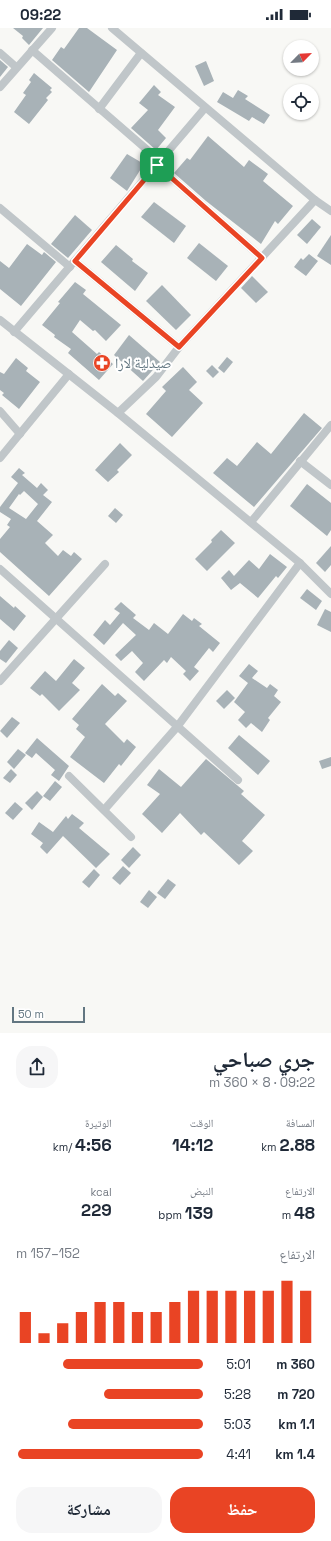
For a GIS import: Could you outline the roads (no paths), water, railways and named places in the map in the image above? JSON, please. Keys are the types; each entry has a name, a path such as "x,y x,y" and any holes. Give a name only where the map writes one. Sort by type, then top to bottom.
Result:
{"street":[{"path":"0,87 16,67 52,28"},
{"path":"112,28 315,200 331,211"},
{"path":"32,50 262,258"},
{"path":"0,53 16,67"},
{"path":"99,109 141,53"},
{"path":"14,332 205,108"},
{"path":"118,414 156,377 179,347 315,200"},
{"path":"0,208 179,347"},
{"path":"0,320 251,522 300,563 331,594"},
{"path":"0,458 69,374"},
{"path":"0,411 20,434"},
{"path":"251,522 331,425"},
{"path":"300,461 331,484"},
{"path":"104,810 177,727 300,563"},
{"path":"0,680 105,564"},
{"path":"0,570 238,780"},
{"path":"69,776 131,837"}],"place":[{"name":"صيدلية لارا","path":"102,363"}]}
